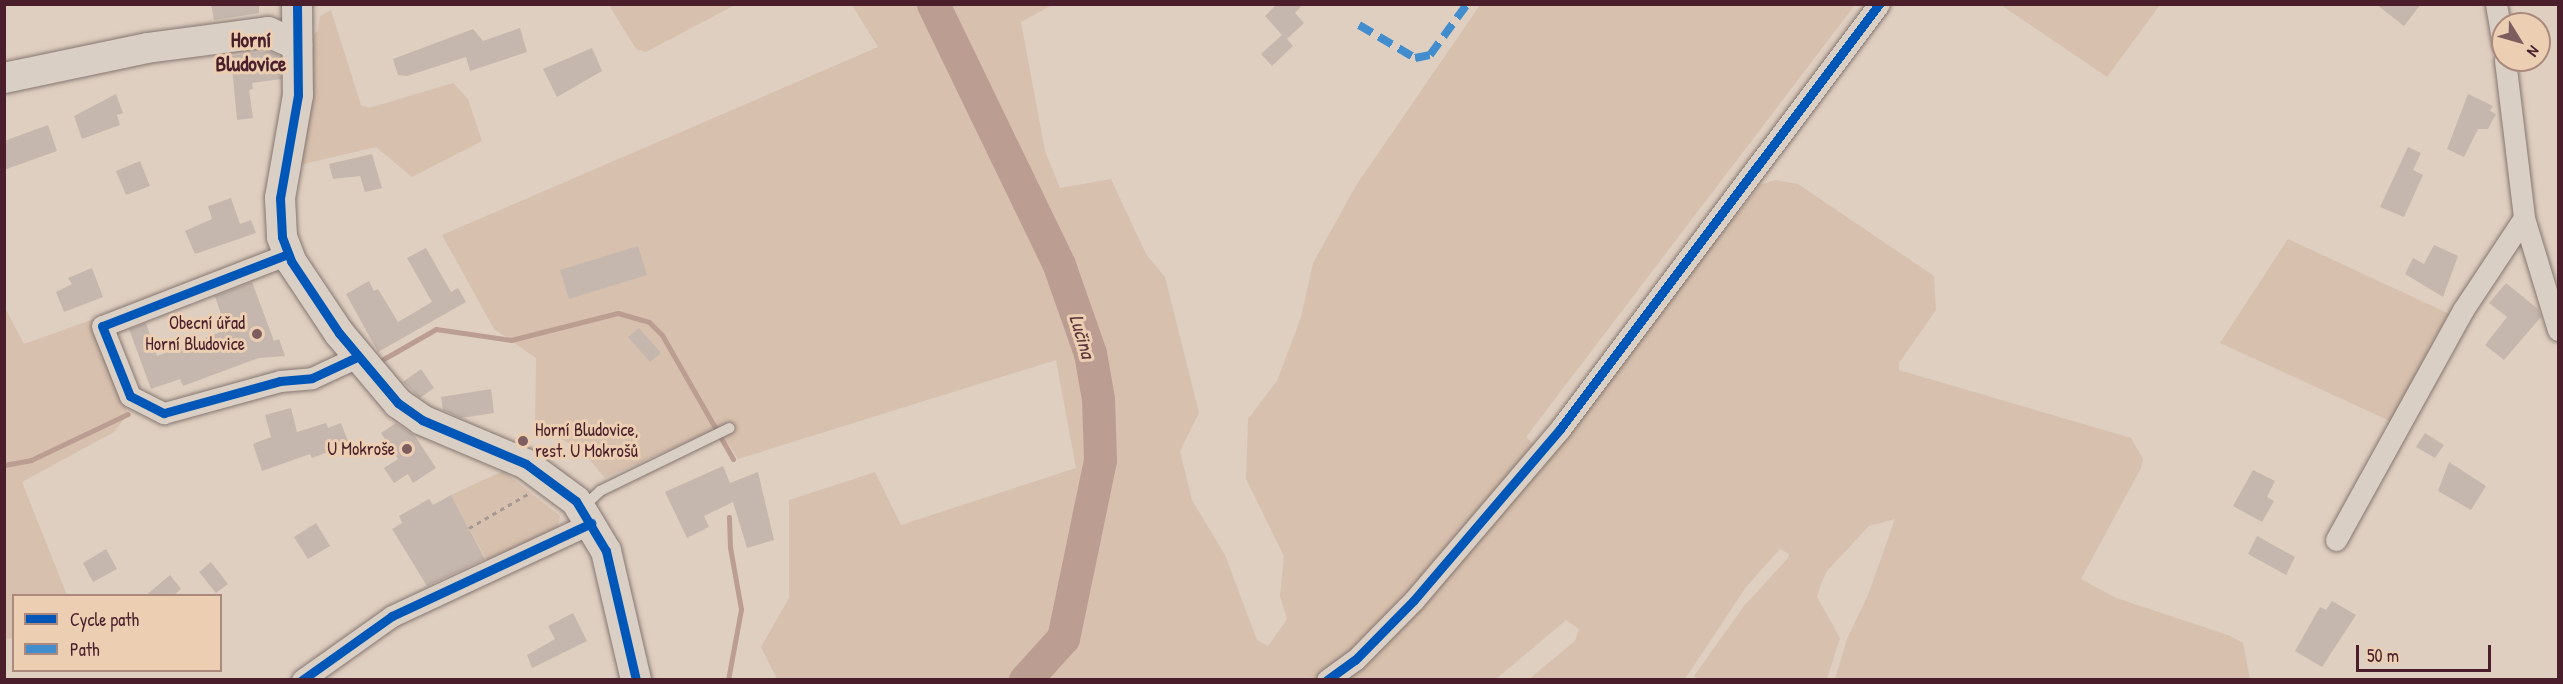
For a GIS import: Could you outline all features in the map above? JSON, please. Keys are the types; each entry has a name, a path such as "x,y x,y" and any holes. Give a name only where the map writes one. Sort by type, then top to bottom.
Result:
{"street":[{"path":"297,4 298,95 280,198 281,228 288,254 357,357 386,391 422,420 508,456 548,477 587,516 611,566 636,680"},
{"path":"1327,680 1355,660 1414,600 1560,429 1879,4"},
{"path":"4,78 147,48 268,32 297,45"},
{"path":"2506,72 2524,218 2559,330"},
{"path":"2336,540 2452,330 2524,218"},
{"path":"288,254 102,326 130,396 164,413 280,381 312,378 357,357"},
{"path":"302,680 392,616 587,516"}],"lane":[{"path":"587,516 600,491 726,430"}],"path":[{"path":"469,528 548,477"}],"shaded area":[{"path":"609,5 735,5 646,52 636,49"},
{"path":"852,5 1052,5 1021,22 1045,151 1060,188 1111,179 1146,254 1165,277 1199,413 1180,451 1192,500 1225,555 1257,640 1268,646 1287,619 1280,596 1284,556 1246,479 1248,419 1277,381 1301,317 1313,263 1357,184 1480,5 1855,5 1526,437 1547,456 1760,185 1775,180 1798,184 1934,276 1936,310 1899,363 1899,370 2131,438 2143,459 2141,468 2081,579 2116,598 2228,635 2243,643 2250,679 1835,679 1847,639 1868,595 1895,519 1869,526 1827,571 1821,584 1817,597 1840,638 1827,679 1700,680 1694,676 1744,606 1788,558 1789,554 1780,549 1746,587 1685,679 1529,679 1575,641 1579,629 1566,620 1496,679 777,679 761,647 789,598 789,500 875,472 901,525 1076,468 1056,360 738,459 718,428 605,478 582,451 535,424 536,358 494,329 442,235 878,47"},
{"path":"2001,5 2160,5 2107,77"},
{"path":"331,10 361,105 369,108 453,83 468,99 482,141 412,177 376,147 295,166 311,91 313,34 318,31 320,16"},
{"path":"2288,239 2454,316 2392,422 2220,343"},
{"path":"4,306 24,344 94,319 128,414 114,432 22,482 67,594 12,594 12,638 5,640"},
{"path":"503,471 560,516 557,528 487,561 451,495"}],"building":[{"path":"211,4 259,4 259,13 214,20"},
{"path":"1277,4 1303,4 1295,13 1304,23 1287,39 1293,46 1272,66 1261,54 1282,35 1265,16"},
{"path":"2376,4 2421,4 2404,26"},
{"path":"520,28 527,52 470,71 466,57 407,76 398,75 393,59 473,29 483,41"},
{"path":"592,48 602,71 557,97 543,69"},
{"path":"268,51 278,55 281,79 252,83 253,89 249,90 253,118 237,120 231,56"},
{"path":"116,94 123,113 117,115 120,125 82,139 74,116"},
{"path":"2468,94 2493,106 2490,111 2496,114 2488,129 2478,129 2464,157 2447,149"},
{"path":"48,125 57,151 4,170 4,141"},
{"path":"2408,147 2421,153 2413,170 2423,175 2404,217 2380,207"},
{"path":"372,154 382,188 365,192 360,176 333,179 329,164"},
{"path":"140,161 150,186 126,195 116,171"},
{"path":"231,198 240,224 251,220 256,233 195,254 185,231 212,219 208,206"},
{"path":"2434,245 2458,256 2443,297 2405,274 2413,258 2424,264"},
{"path":"638,246 647,275 569,299 560,270"},
{"path":"426,248 451,292 458,288 466,302 378,352 346,294 369,281 374,291 378,289 398,322 432,302 407,258"},
{"path":"92,268 103,297 64,312 56,292 72,284 68,278"},
{"path":"252,282 274,341 279,339 285,356 259,358 183,386 180,379 151,389 129,329 146,323 157,356 226,330 215,296"},
{"path":"2506,283 2538,309 2541,317 2504,360 2485,345 2507,317 2489,303"},
{"path":"639,328 661,353 650,362 628,337"},
{"path":"421,369 434,388 420,398 403,382"},
{"path":"491,389 494,413 461,418 443,410 441,397"},
{"path":"291,408 297,432 326,423 328,428 341,423 349,444 312,458 310,454 262,471 253,444 271,437 265,415"},
{"path":"396,423 415,436 436,468 413,483 408,474 394,483 384,468 398,459 381,433"},
{"path":"2425,433 2444,445 2435,458 2416,447"},
{"path":"2449,462 2486,486 2471,510 2438,491"},
{"path":"723,466 730,483 758,472 774,540 747,548 733,502 704,516 709,527 687,538 665,492"},
{"path":"2253,470 2275,481 2267,497 2274,501 2262,522 2233,506"},
{"path":"451,495 485,559 427,586 392,529 402,523 399,516 429,499 433,505"},
{"path":"316,523 330,546 308,559 294,537"},
{"path":"2257,536 2295,557 2286,575 2248,554"},
{"path":"106,549 117,569 93,582 83,563"},
{"path":"211,562 228,584 216,593 199,572"},
{"path":"170,575 181,589 175,594 147,594"},
{"path":"2332,601 2356,615 2322,667 2295,651 2320,607 2326,610"},
{"path":"573,613 587,641 532,668 527,655 555,639 548,626"}],"waterway":[{"name":"Lučina","path":"933,4 1059,265 1090,353 1098,399 1100,460 1063,638 1025,680"},
{"path":"380,361 436,329 511,340 618,313 649,322 662,335 733,459"},
{"path":"4,465 31,460 128,414"},
{"path":"728,680 741,609 730,547 729,517"}],"marked path":[{"path":"1359,25 1415,58 1430,55 1467,4"}],"cycle path":[{"path":"297,4 298,95 280,198 282,237 291,261 339,333 398,403 422,420 526,464 576,501 606,551 636,680"},
{"path":"1327,680 1355,660 1414,600 1560,429 1879,4"},
{"path":"288,254 102,326 130,396 164,413 280,381 312,378 357,357"},
{"path":"302,680 392,616 591,523"}],"place":[{"name":"Obecní úřad Horní Bludovice","path":"257,334"},
{"name":"Horní Bludovice, rest. U Mokrošů","path":"523,441"},
{"name":"U Mokroše","path":"407,449"}],"district":[{"name":"Horní Bludovice","path":"251,52"}]}
